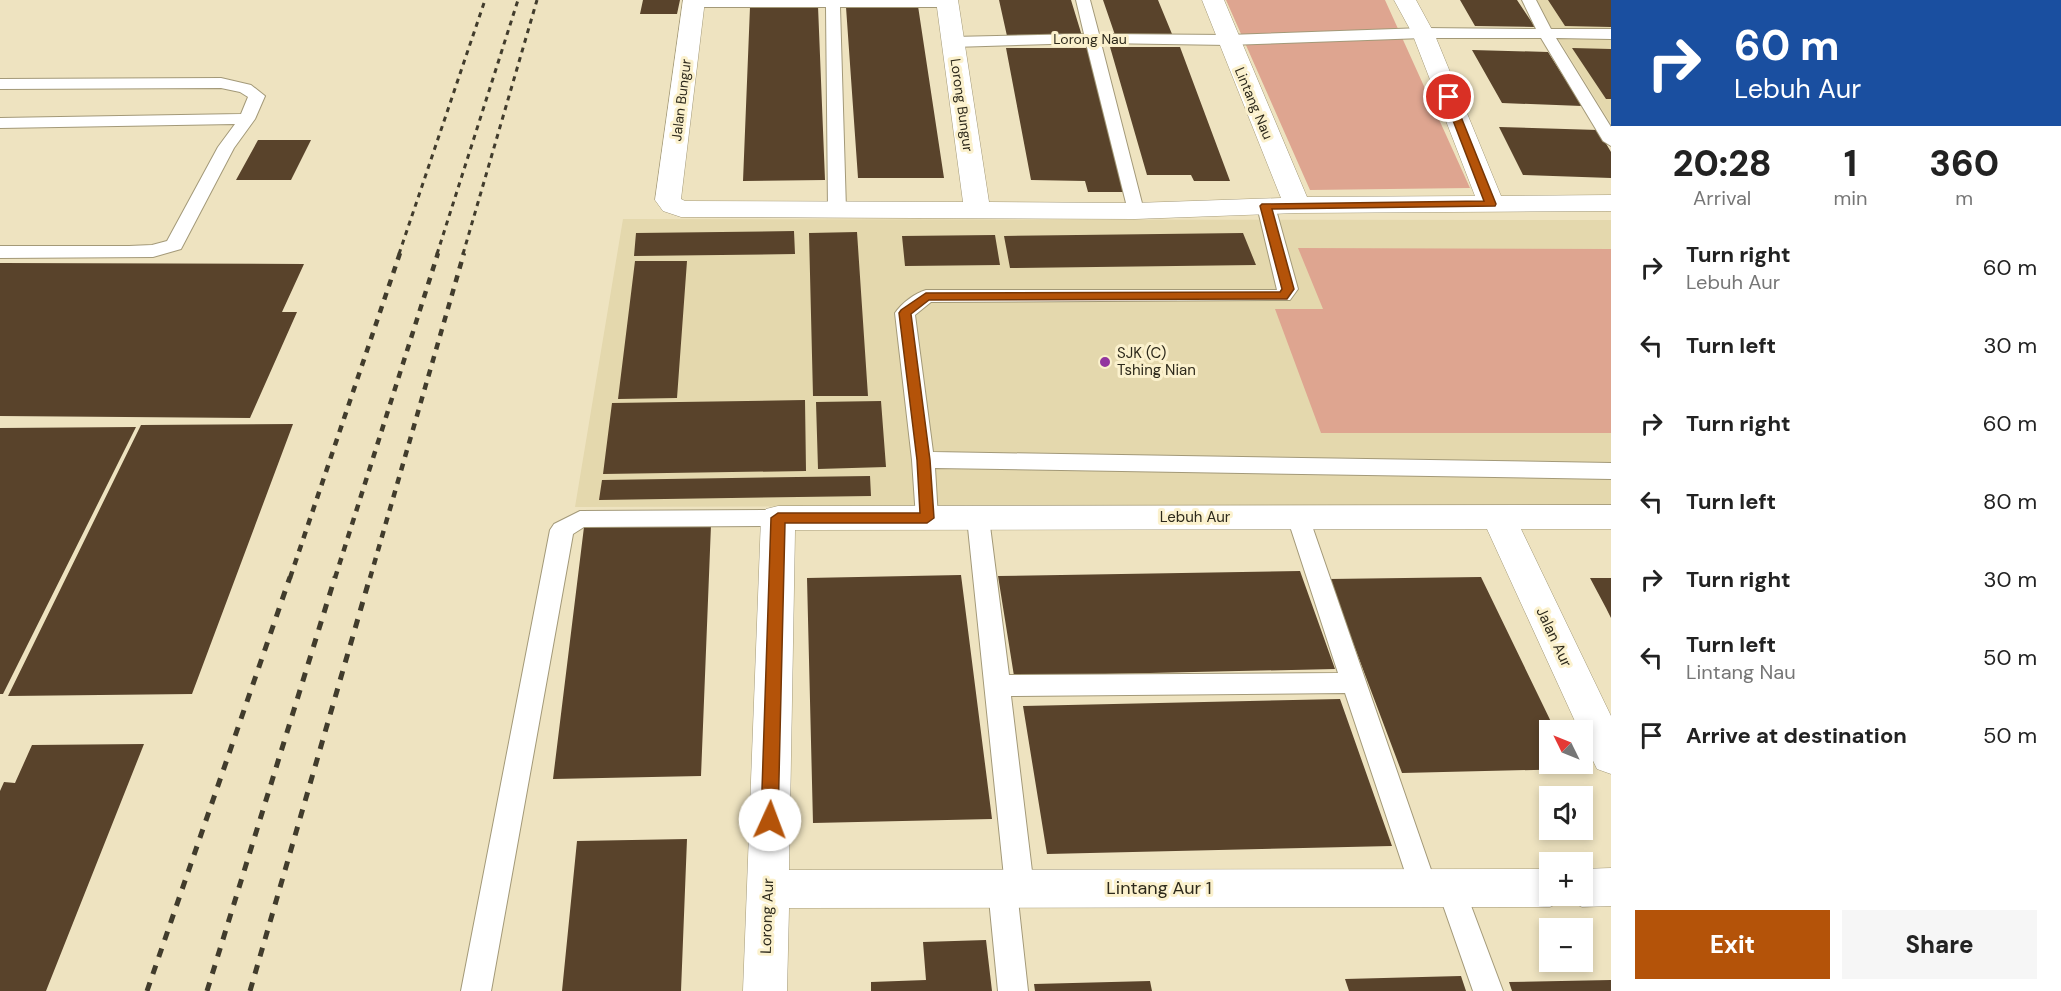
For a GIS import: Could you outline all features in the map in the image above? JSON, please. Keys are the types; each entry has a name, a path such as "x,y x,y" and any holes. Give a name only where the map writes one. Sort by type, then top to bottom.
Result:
{"street":[{"name":"Lintang Nau","path":"1213,0 1297,205"},
{"path":"1405,0 1423,33 1491,204"},
{"name":"Jalan Bungur","path":"693,1 668,200 672,205 681,209 837,210"},
{"name":"Lorong Bungur","path":"947,2 977,210"},
{"path":"837,210 1136,211 1297,205 1611,203"},
{"name":"Jalan Aur","path":"1498,517 1611,757"},
{"name":"Lebuh Aur","path":"778,518 1611,517"},
{"name":"Lorong Aur","path":"765,991 778,518"},
{"path":"1593,888 1611,887"},
{"name":"Lintang Aur 1","path":"768,889 1539,888"}],"lane":[{"path":"1083,0 1136,211"},
{"path":"1529,0 1545,32 1611,141"},
{"path":"693,1 947,2"},
{"path":"833,2 837,210"},
{"name":"Lorong Nau","path":"953,42 1093,38 1228,40 1423,33 1611,34"},
{"path":"0,84 221,83 245,88 257,96 247,119 226,147 174,245 153,251 129,252 0,252"},
{"path":"0,123 247,119"},
{"path":"927,518 923,460 905,313 926,296 1283,296 1288,289 1266,206"},
{"path":"923,460 1611,471"},
{"path":"1298,517 1354,683 1437,888 1488,991"},
{"path":"476,991 562,530 580,519 778,518"},
{"path":"978,518 997,686 1011,888 1013,991"},
{"path":"997,686 1354,683"}],"shaded area":[{"path":"1226,0 1385,0 1470,188 1310,190"},
{"path":"1537,0 1611,0 1611,124 1551,27"},
{"name":"SJK (C) Tshing Nian","path":"623,219 1611,220 1611,504 575,507"},
{"path":"1298,248 1611,249 1611,433 1321,433 1275,309 1323,309"}],"building":[{"path":"643,0 680,0 677,14 640,14"},
{"path":"999,0 1071,0 1082,36 1007,36"},
{"path":"1103,0 1158,0 1172,34 1115,35"},
{"path":"1460,0 1517,0 1535,27 1475,26"},
{"path":"1548,0 1611,0 1611,27 1565,26"},
{"path":"818,6 825,180 743,181 750,7"},
{"path":"918,6 944,178 858,178 846,7"},
{"path":"1110,47 1180,47 1230,181 1194,181 1191,175 1147,175"},
{"path":"1006,48 1089,48 1127,192 1088,192 1085,181 1031,180"},
{"path":"1572,48 1611,49 1611,99 1606,99"},
{"path":"1472,50 1548,52 1582,106 1502,103"},
{"path":"1499,127 1598,130 1611,152 1611,178 1523,175"},
{"path":"258,140 311,140 291,180 236,180"},
{"path":"794,231 795,254 634,256 636,233"},
{"path":"857,232 868,396 813,396 809,233"},
{"path":"1243,233 1256,265 1010,268 1004,236"},
{"path":"995,235 1000,265 905,266 902,236"},
{"path":"635,261 687,261 677,398 618,399"},
{"path":"0,263 304,264 282,312 297,312 250,418 0,416"},
{"path":"805,400 806,471 603,474 612,403"},
{"path":"881,401 886,467 818,469 816,402"},
{"path":"293,424 192,694 8,696 141,425"},
{"path":"136,427 3,694 0,694 0,428"},
{"path":"870,476 871,496 599,500 602,480"},
{"path":"711,525 701,776 553,779 584,527"},
{"path":"1300,571 1335,669 1014,676 998,576"},
{"path":"961,575 992,819 813,823 807,578"},
{"path":"1481,577 1550,720 1539,720 1539,770 1402,773 1329,579"},
{"path":"1590,578 1611,578 1611,618 1606,608"},
{"path":"1340,699 1392,846 1047,854 1023,706"},
{"path":"144,744 46,991 0,991 0,791 4,782 15,783 32,745"},
{"path":"687,839 681,991 562,991 577,841"},
{"path":"986,940 992,991 871,991 871,982 926,980 923,942"},
{"path":"1461,976 1466,991 1349,991 1345,979"},
{"path":"1611,980 1611,991 1512,991 1509,982"},
{"path":"1150,981 1152,991 1035,991 1034,984"}],"railway":[{"path":"399,254 485,0"},
{"path":"437,254 518,0"},
{"path":"463,254 537,0"},
{"path":"290,578 400,253"},
{"path":"335,578 438,253"},
{"path":"370,578 464,253"},
{"path":"147,991 290,577"},
{"path":"207,991 335,577"},
{"path":"250,991 370,577"}],"place":[{"name":"SJK (C) Tshing Nian","path":"1105,362"}],"route":[{"path":"770,820 778,518 927,518 923,460 905,313 926,296 1283,296 1288,289 1266,206 1491,204 1449,97"}]}
